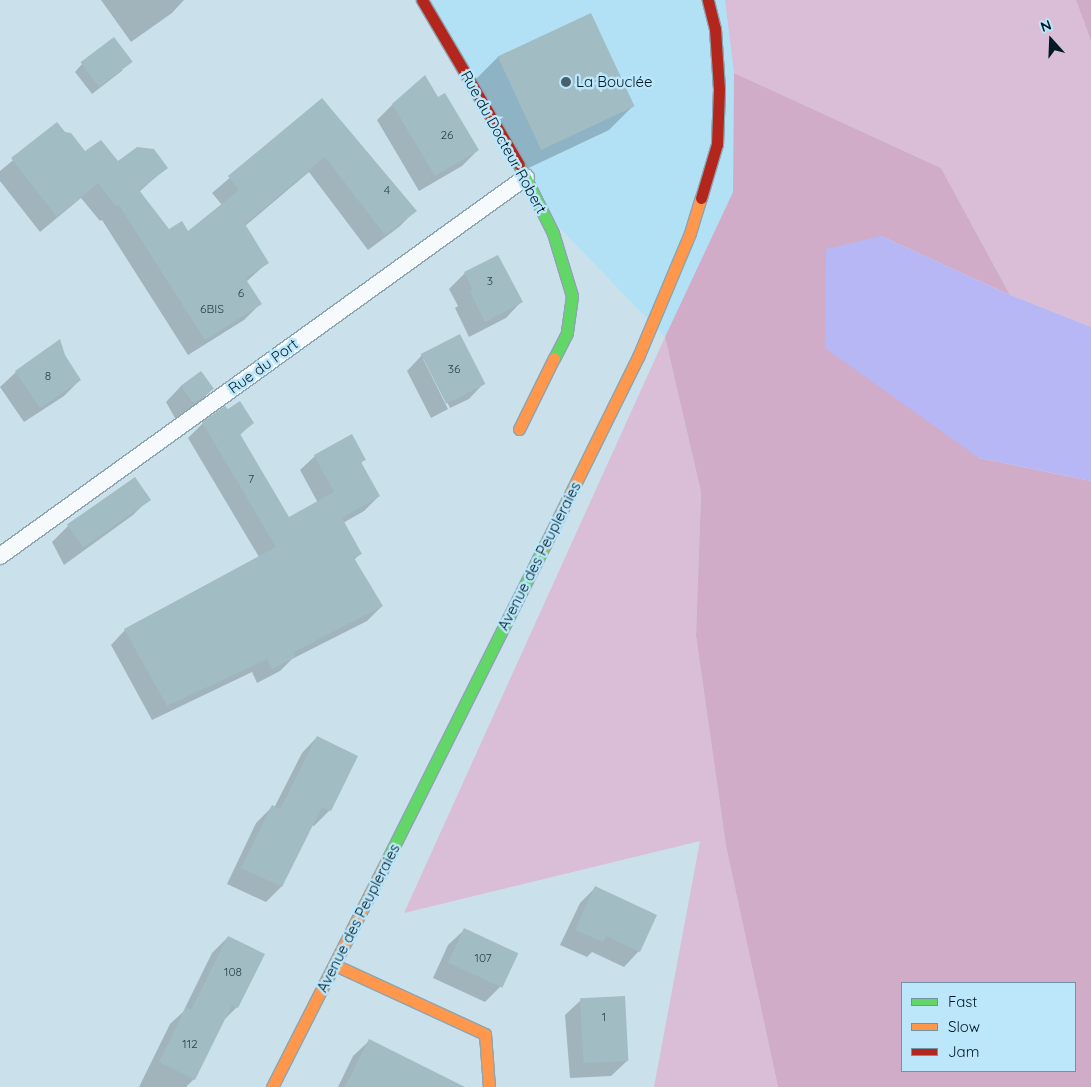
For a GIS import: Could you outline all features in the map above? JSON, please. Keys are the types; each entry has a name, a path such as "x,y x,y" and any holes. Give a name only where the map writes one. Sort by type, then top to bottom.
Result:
{"street":[{"name":"Rue du Docteur Robert","path":"422,0 526,177 553,233 572,296 567,333 519,430"},
{"name":"Avenue des Peupleraies","path":"272,1087 335,965 638,357 690,233 717,144 719,89 716,29 708,0"},
{"path":"335,965 485,1034 489,1087"}],"lane":[{"name":"Rue du Port","path":"0,556 526,177"}],"shaded area":[{"path":"430,0 725,0 734,73 733,192 665,337 558,226"},
{"path":"725,0 1076,0 1091,41 1091,327 1010,295 941,168 734,73"},
{"path":"1076,0 1091,0 1091,41"},
{"path":"734,73 941,168 1010,295 881,236 979,458 1091,481 1091,1087 778,1087 726,846 696,636 701,492 665,337 733,192"},
{"path":"665,337 701,492 696,636 726,846 778,1087 654,1087 700,841 404,913"}],"water":[{"path":"881,236 1010,295 1091,327 1091,481 979,458 825,348 826,249"}],"building":[{"name":"La Bouclée","path":"591,13 635,106 541,150 498,57"},
{"path":"114,37 133,62 99,87 80,62"},
{"path":"425,75 438,97 445,93 479,150 435,176 392,104"},
{"path":"322,98 417,211 385,235 325,157 245,224 269,263 245,278 262,304 205,340 119,205 116,206 98,183 57,217 11,158 57,122 65,132 71,133 85,151 101,140 118,161 137,147 154,149 168,168 139,190 169,229 182,221 188,231 239,190 228,176"},
{"path":"498,255 523,302 485,322 470,292 473,290 464,272"},
{"path":"460,334 485,384 446,404 421,354"},
{"path":"60,339 65,355 81,380 40,408 15,371"},
{"path":"201,371 214,389 194,403 181,386"},
{"path":"240,401 254,423 240,434 289,517 334,492 314,455 352,434 366,460 361,462 380,496 342,518 362,554 354,558 383,606 294,652 296,657 272,669 267,659 167,706 124,629 276,547 202,422 225,406 228,409"},
{"path":"135,477 151,500 83,548 67,525"},
{"path":"317,736 358,756 331,811 322,807 282,887 241,868 272,805 280,809"},
{"path":"595,886 657,915 640,952 606,936 603,942 575,930"},
{"path":"464,928 518,953 502,988 448,962"},
{"path":"228,936 265,954 238,1008 232,1005 195,1080 159,1062 186,1007 191,1010"},
{"path":"625,996 628,1061 583,1063 580,998"},
{"path":"369,1039 465,1087 345,1087"}],"traffic: fast":[{"path":"519,165 553,233 572,296 567,333 554,358"},
{"path":"387,860 545,545"}],"traffic: slow":[{"path":"545,545 638,357 690,233 701,198"},
{"path":"519,429 554,358"},
{"path":"272,1087 387,860"},
{"path":"335,965 485,1034 489,1087"}],"traffic: jam":[{"path":"422,0 519,165"},
{"path":"701,198 717,144 719,89 715,29 708,0"}],"place":[{"name":"La Bouclée","path":"566,82"}]}
